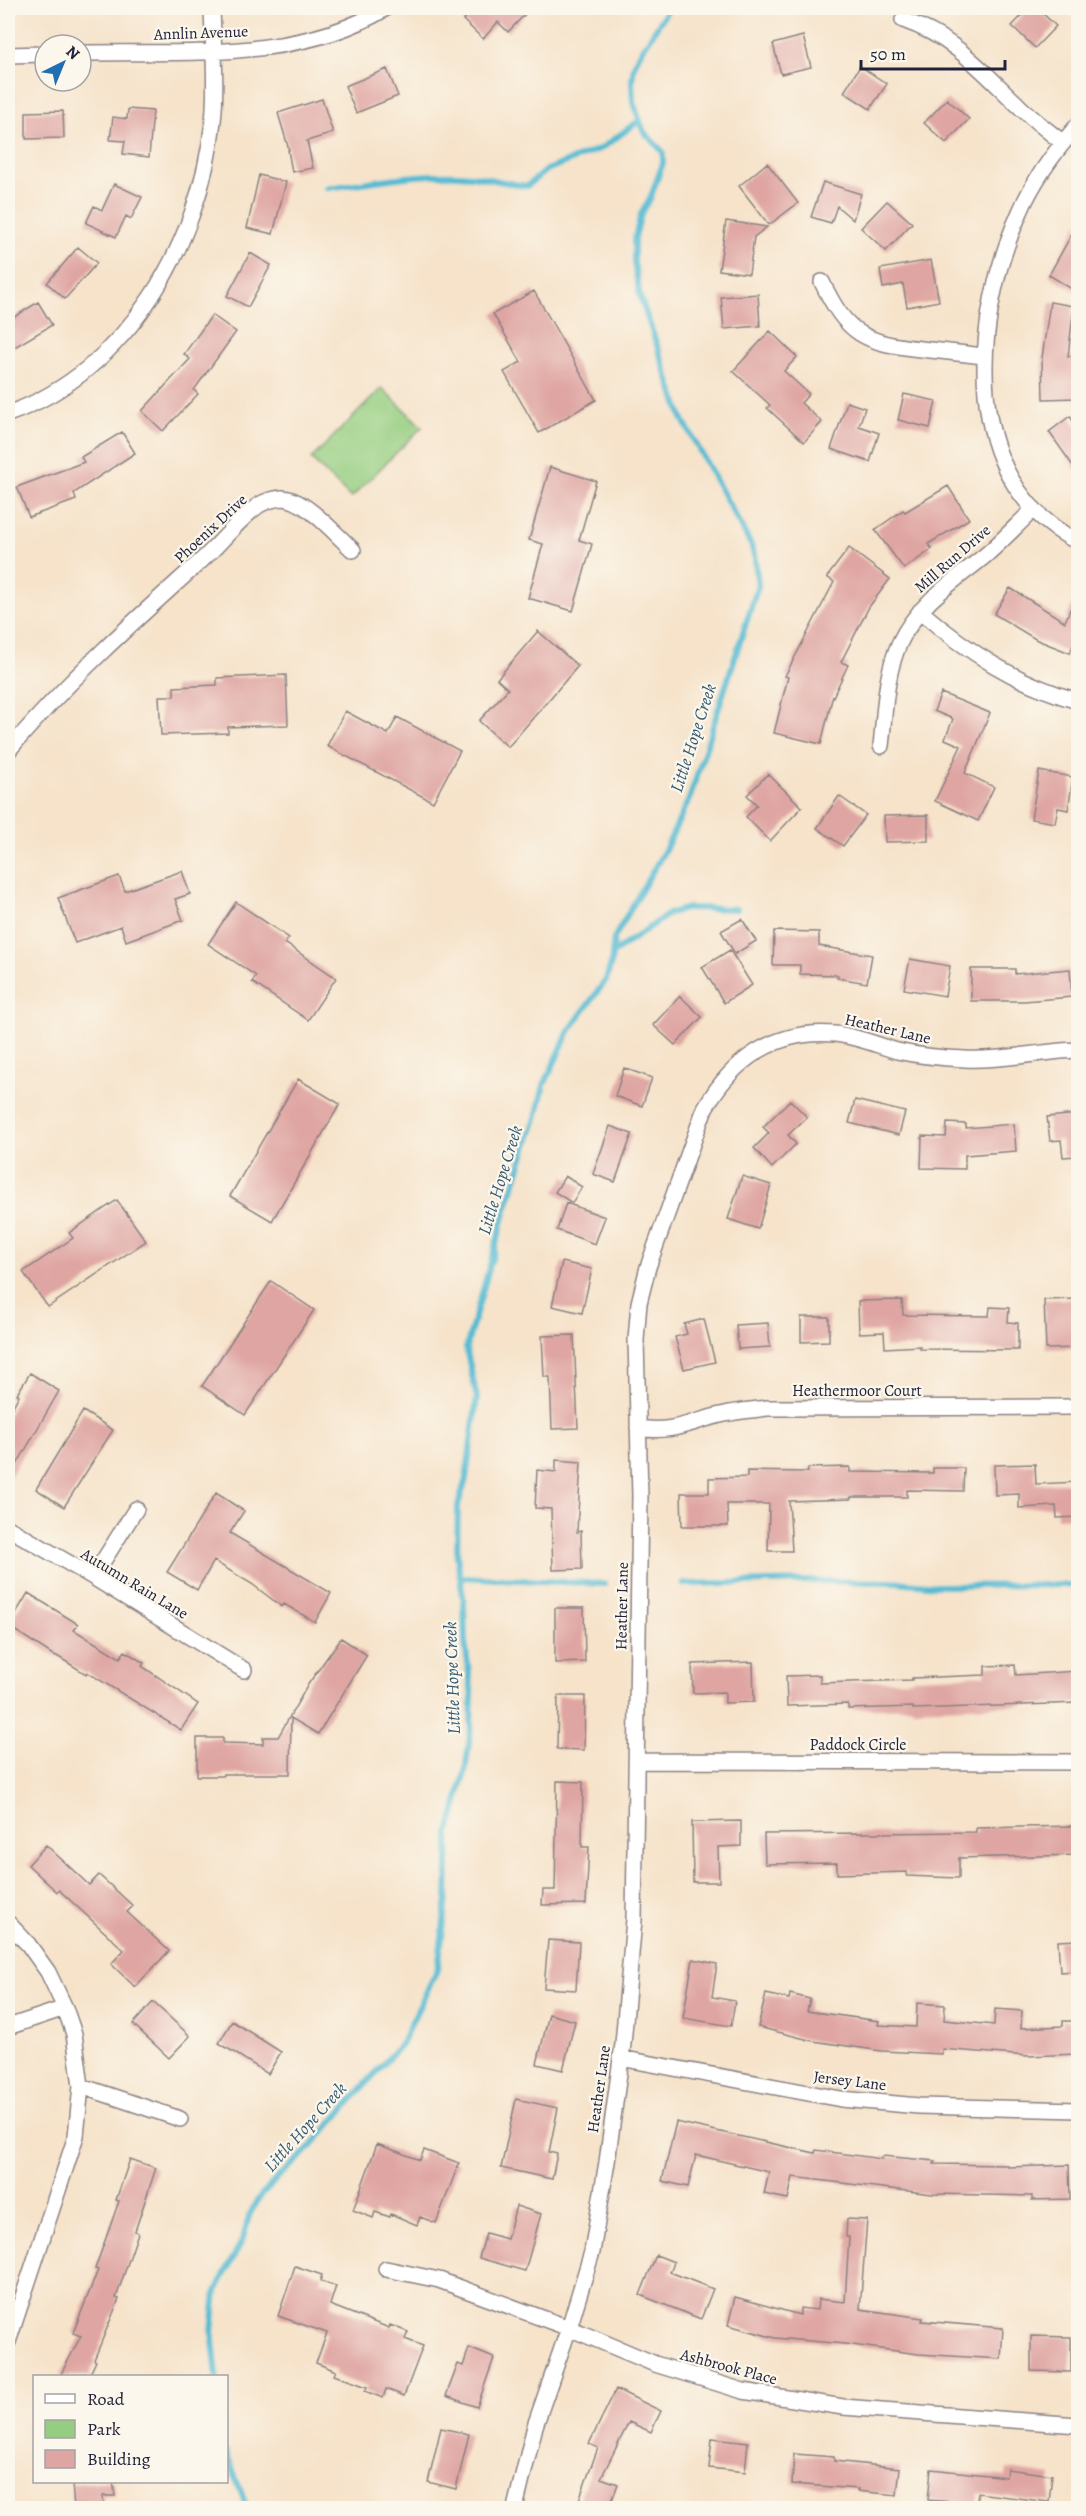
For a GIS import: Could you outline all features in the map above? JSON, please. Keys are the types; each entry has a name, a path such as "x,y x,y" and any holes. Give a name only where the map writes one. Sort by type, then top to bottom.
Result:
{"street":[{"path":"8,414 46,398 74,380 104,354 131,325 167,269 187,228 207,164 214,119 212,8"},
{"name":"Annlin Avenue","path":"93,53 213,50 292,44 340,31 386,8"},
{"path":"903,20 918,25 960,49 1019,106 1063,143"},
{"path":"8,55 33,54"},
{"path":"1078,125 1030,191 1003,253 991,303 985,356 986,398 990,427 1001,459 1017,488 1034,509 1054,527 1078,542"},
{"path":"822,282 846,321 867,338 887,345 985,356"},
{"name":"Phoenix Drive","path":"8,751 38,716 126,628 259,506 270,500 283,498 296,500 353,550"},
{"name":"Mill Run Drive","path":"881,746 892,662 900,642 920,611 988,553 1034,509"},
{"path":"920,611 954,640 991,665 1048,692 1078,701"},
{"name":"Heather Lane","path":"515,2508 535,2426 569,2328 592,2252 607,2162 634,1920 640,1496 636,1340 639,1303 648,1267 705,1108 717,1086 759,1049 784,1039 810,1034 848,1036 898,1051 964,1059 1078,1050"},
{"name":"Heathermoor Court","path":"638,1428 658,1432 726,1414 767,1408 1078,1407"},
{"path":"93,1577 136,1509"},
{"name":"Autumn Rain Lane","path":"8,1528 93,1577 244,1670"},
{"name":"Paddock Circle","path":"637,1761 1078,1762"},
{"path":"8,1923 28,1944 48,1972 65,2008 74,2034 81,2086 76,2136 8,2342"},
{"path":"8,2028 65,2008"},
{"name":"Jersey Lane","path":"620,2058 841,2099 919,2106 1078,2110"},
{"path":"81,2086 180,2119"},
{"name":"Ashbrook Place","path":"386,2269 439,2280 569,2328 664,2367 714,2383 774,2397 843,2407 1078,2425"}],"green space":[{"path":"382,388 422,427 351,498 311,459"}],"building":[{"path":"475,8 531,8 508,32 498,22 483,39 463,20"},
{"path":"1029,8 1037,8 1056,26 1035,48 1012,26"},
{"path":"803,36 811,67 781,74 773,44"},
{"path":"860,66 887,84 870,109 844,92"},
{"path":"387,69 398,96 356,113 345,86"},
{"path":"322,99 333,133 307,141 313,168 292,172 289,150 278,113"},
{"path":"947,99 969,119 946,143 924,123"},
{"path":"128,109 153,111 149,157 123,154 125,141 110,140 113,117 127,119"},
{"path":"63,111 64,138 26,139 26,112"},
{"path":"767,163 798,203 769,225 739,186"},
{"path":"259,175 286,182 273,234 247,228"},
{"path":"823,182 861,194 853,220 837,206 831,223 811,217"},
{"path":"114,184 142,197 131,219 126,216 116,237 86,223 94,206 102,210"},
{"path":"887,201 912,223 886,251 861,228"},
{"path":"726,221 767,227 754,237 749,274 719,270"},
{"path":"1078,223 1078,293 1049,275"},
{"path":"78,247 97,263 65,299 47,283"},
{"path":"250,253 271,265 248,307 227,296"},
{"path":"931,260 939,301 907,307 903,284 883,288 880,269"},
{"path":"534,291 596,400 539,433 504,372 521,362 493,314"},
{"path":"758,294 760,326 724,329 721,297"},
{"path":"38,302 52,325 13,348 8,339 8,321"},
{"path":"1050,302 1074,306 1068,356 1076,356 1077,398 1043,399 1042,358"},
{"path":"212,315 236,332 194,390 198,394 163,431 142,411 190,359 184,354"},
{"path":"770,331 797,357 784,371 809,394 801,403 822,422 804,442 767,408 770,405 733,371"},
{"path":"904,394 936,401 930,428 898,420"},
{"path":"847,402 865,408 859,426 879,433 870,462 831,449"},
{"path":"1070,416 1078,429 1078,473 1049,432"},
{"path":"122,432 135,453 74,493 76,500 29,517 17,487 84,462 81,457"},
{"path":"550,467 596,481 579,540 592,544 573,611 528,598 543,544 529,540"},
{"path":"948,486 969,519 928,544 932,549 904,569 875,530 903,510 905,512"},
{"path":"849,548 890,579 869,607 841,662 848,665 832,699 821,744 774,733 788,677 785,676 834,582 827,577"},
{"path":"1010,588 1065,622 1078,590 1078,633 1070,653 1037,640 994,614"},
{"path":"538,631 578,666 508,747 479,721 508,689 497,679"},
{"path":"286,675 288,725 228,727 228,733 161,735 159,696 174,696 174,687 217,685 217,678"},
{"path":"941,693 990,713 965,773 994,787 978,821 935,801 961,746 945,739 953,719 934,711"},
{"path":"345,711 388,734 397,717 460,751 433,802 327,746"},
{"path":"1039,771 1073,777 1068,810 1058,808 1055,823 1031,819"},
{"path":"768,774 802,807 770,841 746,817 757,805 747,795"},
{"path":"839,796 866,815 843,846 817,828"},
{"path":"928,815 928,841 885,842 884,816"},
{"path":"182,871 190,894 175,899 183,920 126,941 121,926 75,943 58,898 119,876 125,891"},
{"path":"236,902 289,938 285,943 336,978 308,1020 252,982 256,976 208,944"},
{"path":"742,919 756,941 735,954 721,931"},
{"path":"774,931 819,932 819,946 872,955 867,983 837,978 838,975 800,974 800,965 773,965"},
{"path":"730,950 752,985 724,1003 702,967"},
{"path":"910,959 950,966 945,996 904,989"},
{"path":"971,969 1015,969 1015,974 1070,969 1072,997 1024,1001 971,1001"},
{"path":"680,996 702,1017 675,1045 653,1025"},
{"path":"624,1068 652,1078 642,1106 615,1096"},
{"path":"298,1079 340,1104 272,1221 230,1196"},
{"path":"790,1100 807,1117 788,1135 796,1144 772,1168 754,1148 769,1133 763,1127"},
{"path":"855,1100 905,1112 899,1135 849,1123"},
{"path":"1078,1114 1078,1156 1063,1157 1061,1140 1050,1141 1047,1117"},
{"path":"947,1123 966,1124 966,1128 1014,1124 1016,1151 965,1155 965,1169 921,1168 922,1136 946,1137"},
{"path":"610,1126 632,1134 615,1182 593,1174"},
{"path":"565,1176 582,1187 572,1203 555,1192"},
{"path":"742,1176 771,1185 758,1229 728,1219"},
{"path":"117,1200 146,1241 48,1307 23,1272 73,1238 69,1233"},
{"path":"566,1203 605,1217 595,1244 557,1230"},
{"path":"562,1262 592,1269 582,1313 552,1306"},
{"path":"271,1281 314,1310 245,1415 202,1386"},
{"path":"1078,1299 1078,1348 1046,1349 1044,1300"},
{"path":"902,1300 903,1315 989,1316 990,1307 1009,1308 1008,1322 1018,1323 1018,1350 920,1349 920,1346 885,1348 884,1332 859,1333 858,1301"},
{"path":"801,1317 829,1317 829,1341 801,1342"},
{"path":"704,1319 715,1362 684,1369 675,1337 687,1334 684,1324"},
{"path":"768,1323 770,1347 738,1349 736,1325"},
{"path":"574,1335 578,1428 552,1429 550,1377 544,1377 542,1336"},
{"path":"30,1373 59,1391 8,1480 8,1416 19,1395 17,1394"},
{"path":"83,1411 113,1430 64,1507 36,1489"},
{"path":"556,1460 581,1462 577,1532 581,1531 582,1569 553,1570 551,1509 535,1508 537,1470 556,1472"},
{"path":"1035,1464 1036,1484 1078,1482 1078,1517 1057,1518 1056,1506 1019,1508 1019,1494 995,1495 994,1465"},
{"path":"850,1467 850,1472 933,1473 933,1468 964,1468 963,1491 907,1490 907,1497 851,1497 851,1499 789,1501 792,1551 768,1551 769,1504 727,1504 728,1526 682,1526 681,1493 709,1493 709,1478 747,1477 747,1471 808,1472 808,1468"},
{"path":"216,1493 244,1511 230,1533 331,1593 315,1622 284,1604 282,1607 252,1584 214,1561 197,1590 167,1572"},
{"path":"28,1593 78,1624 74,1630 120,1658 125,1651 144,1663 142,1666 198,1704 181,1730 87,1672 86,1674 56,1657 8,1626"},
{"path":"555,1608 584,1608 585,1662 555,1663"},
{"path":"341,1638 367,1655 318,1734 291,1718 290,1774 197,1776 197,1738 223,1738 223,1743 263,1744 263,1737 278,1737 309,1683"},
{"path":"753,1662 754,1702 725,1703 725,1692 693,1693 692,1664"},
{"path":"1015,1665 1016,1675 1078,1671 1078,1703 913,1709 913,1707 848,1709 848,1704 787,1706 786,1676 820,1675 820,1683 912,1680 912,1678 985,1675 985,1666"},
{"path":"558,1696 585,1696 584,1750 557,1749"},
{"path":"557,1781 583,1782 582,1847 589,1847 586,1904 542,1905 543,1890 555,1890"},
{"path":"741,1821 741,1846 718,1847 719,1882 693,1882 692,1822"},
{"path":"1078,1826 1078,1855 959,1858 959,1878 907,1876 907,1872 837,1874 837,1863 765,1864 764,1834 976,1832 976,1828"},
{"path":"46,1845 89,1885 99,1875 133,1906 127,1912 169,1951 135,1987 111,1964 124,1950 59,1890 57,1892 28,1865"},
{"path":"548,1940 579,1942 576,1990 544,1988"},
{"path":"1078,1940 1078,1971 1060,1972 1058,1941"},
{"path":"693,1959 717,1964 712,1997 735,2001 731,2026 683,2018"},
{"path":"766,1994 789,1999 790,1994 810,1999 807,2011 879,2021 878,2025 916,2027 917,2003 945,2005 944,2020 994,2025 995,2009 1022,2011 1021,2028 1063,2026 1063,2021 1078,2021 1078,2054 1028,2056 942,2049 942,2054 882,2051 813,2041 758,2027"},
{"path":"153,2002 190,2036 169,2058 133,2024"},
{"path":"549,2014 575,2021 563,2070 537,2064"},
{"path":"232,2021 281,2052 268,2074 219,2043"},
{"path":"516,2099 558,2108 549,2152 557,2154 552,2179 501,2168"},
{"path":"676,2122 815,2153 816,2150 882,2159 883,2156 935,2161 934,2164 1008,2165 1008,2167 1069,2165 1070,2199 1032,2200 1032,2196 932,2194 793,2177 788,2199 764,2194 769,2172 696,2155 688,2187 662,2181"},
{"path":"377,2144 420,2160 424,2150 459,2163 436,2223 420,2217 417,2225 391,2214 390,2217 375,2212 373,2218 353,2210"},
{"path":"130,2159 156,2168 135,2231 138,2233 116,2298 119,2299 94,2360 96,2361 89,2375 61,2375 81,2336 73,2333 98,2270 95,2269 119,2201 116,2200"},
{"path":"516,2206 541,2214 525,2271 479,2258 486,2233 507,2239"},
{"path":"847,2219 867,2220 860,2309 923,2318 922,2321 1003,2328 1001,2359 918,2354 845,2344 775,2338 728,2325 735,2297 800,2315 800,2308 817,2310 818,2299 845,2302 849,2237 846,2237"},
{"path":"656,2255 674,2262 670,2272 713,2289 701,2319 640,2295"},
{"path":"295,2266 322,2275 320,2281 336,2286 330,2305 389,2328 390,2325 408,2332 405,2339 423,2346 404,2396 386,2389 383,2398 365,2391 367,2387 334,2375 336,2371 316,2363 327,2333 278,2316"},
{"path":"1031,2336 1071,2337 1071,2372 1031,2371"},
{"path":"469,2348 494,2358 477,2407 446,2396 458,2364 463,2366"},
{"path":"616,2389 661,2411 651,2432 629,2422 601,2478 618,2484 609,2508 576,2508 598,2448 589,2444"},
{"path":"441,2428 469,2434 456,2489 428,2482"},
{"path":"712,2438 748,2442 745,2472 709,2468"},
{"path":"794,2454 834,2457 834,2461 900,2468 897,2495 857,2491 858,2489 792,2484"},
{"path":"931,2469 1006,2477 1007,2469 1052,2475 1049,2502 978,2493 976,2508 952,2508 953,2502 928,2500"},
{"path":"113,2483 115,2496 103,2496 104,2508 74,2508 72,2484"}],"waterway":[{"name":"Little Hope Creek","path":"217,2375 212,2332 216,2291 243,2239 249,2216 256,2202 278,2177 305,2153 401,2044 438,1968 447,1899 449,1833 465,1772 471,1728 472,1696 465,1642 464,1603 457,1556 458,1505 466,1479 477,1398 466,1348 544,1085 569,1031 606,980 611,964 614,938 666,848 690,797 758,586 751,545 682,418 640,296 634,263 634,241 641,214 650,199 663,163 663,152 644,132 633,102 634,66 669,8"},
{"path":"327,188 435,175 471,176 527,186 546,170 602,148 640,120"},
{"path":"613,953 670,913 689,908 737,909"},
{"path":"460,1577 604,1584"},
{"path":"683,1584 814,1581 896,1582 938,1586 1078,1585"},
{"name":"Little Hope Creek","path":"228,2457 247,2508"}]}
